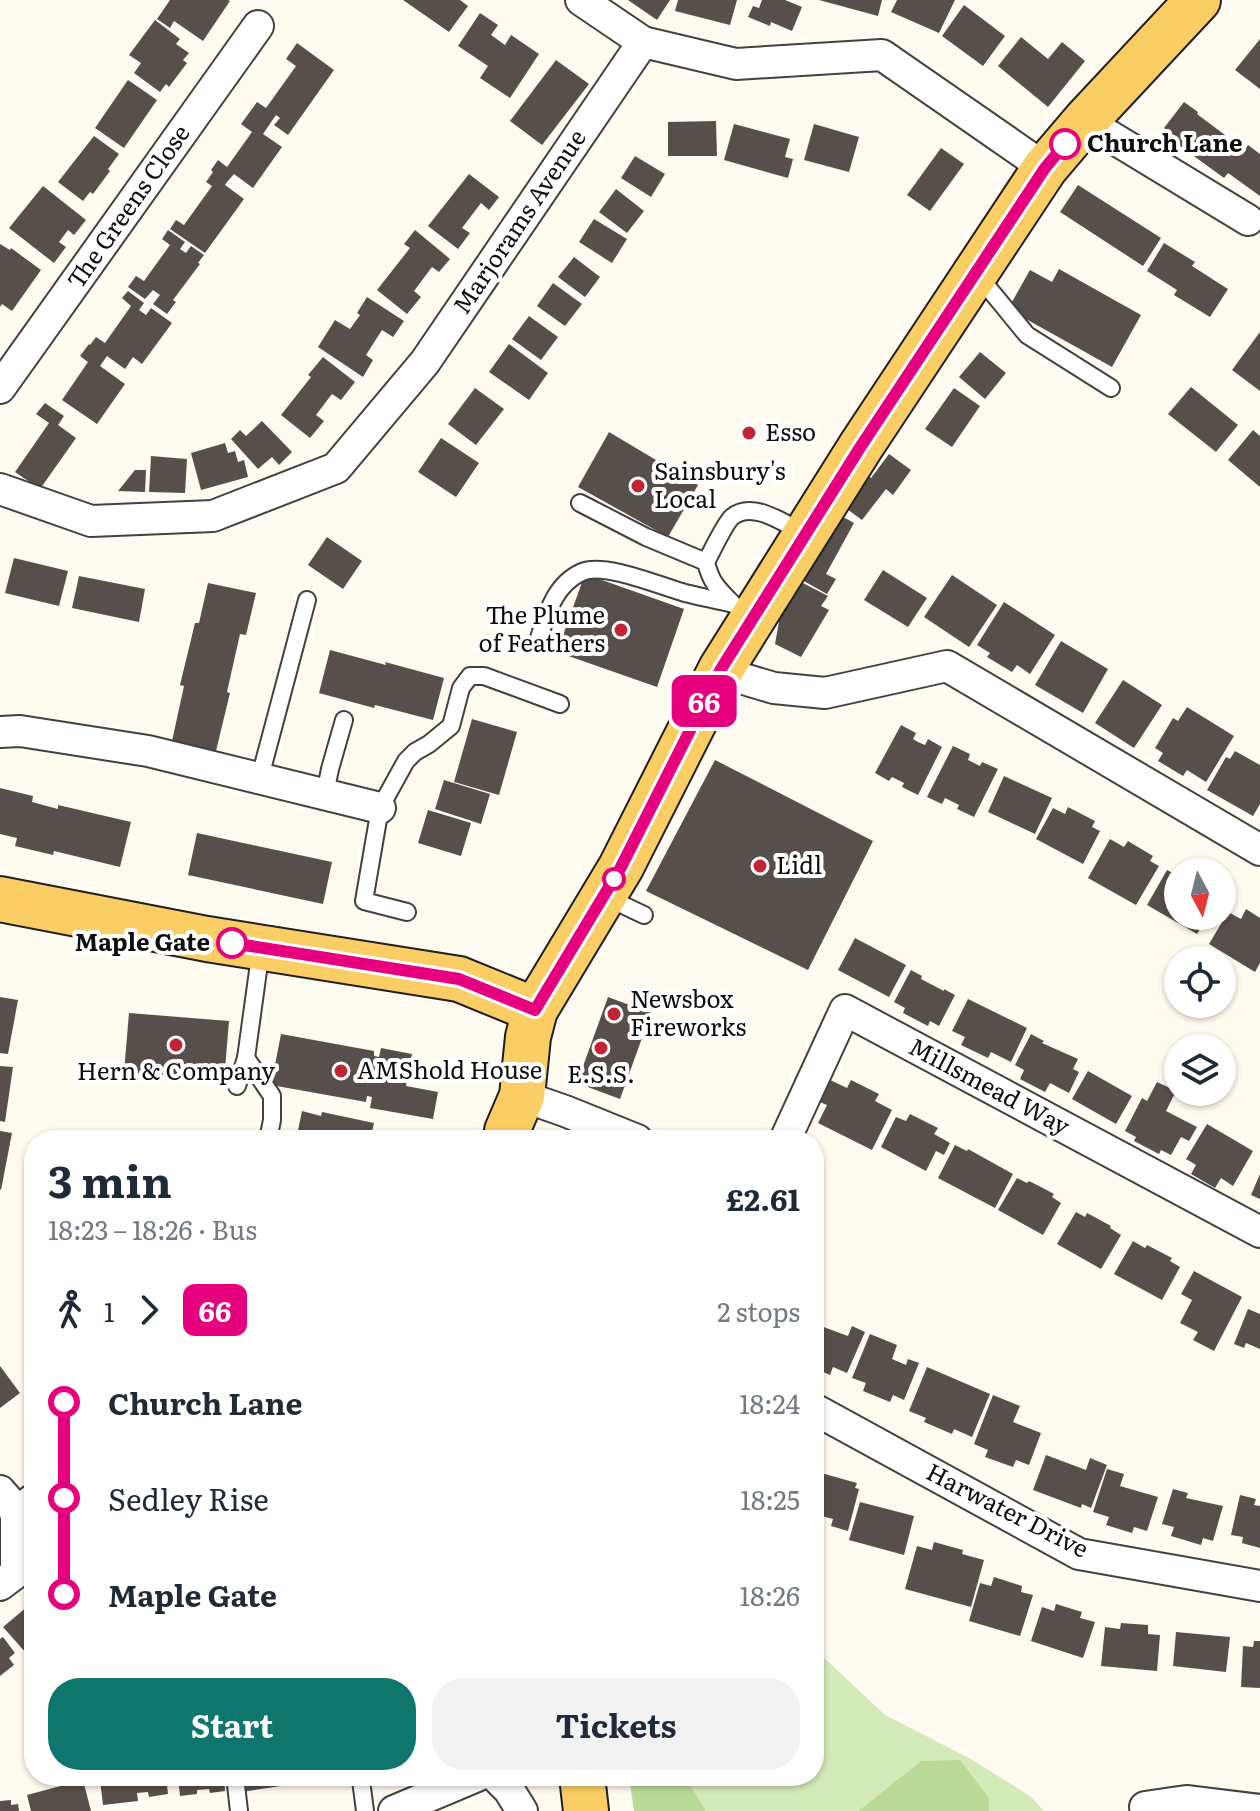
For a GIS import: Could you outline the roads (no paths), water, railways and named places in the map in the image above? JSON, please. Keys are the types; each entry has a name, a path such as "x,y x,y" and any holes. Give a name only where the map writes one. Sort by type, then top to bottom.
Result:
{"main road":[{"path":"507,1130 522,1096 528,1037 535,1010 604,897 721,669 744,610 805,534 1045,168 1198,0"},
{"path":"0,899 207,939 459,979 535,1010"},
{"path":"583,1786 586,1811"}],"street":[{"path":"581,0 643,42 736,64 882,55 1045,168"},
{"name":"The Greens Close","path":"0,388 258,26"},
{"name":"Marjorams Avenue","path":"0,489 91,521 213,516 336,468 425,362 643,42"},
{"path":"1085,121 1248,220"},
{"path":"721,669 774,688 825,693 947,666 1260,850"},
{"path":"0,732 20,731 148,751 380,808"},
{"name":"Millsmead Way","path":"790,1130 845,1010 1260,1232"},
{"path":"522,1096 612,1130"},
{"name":"Harwater Drive","path":"824,1414 1079,1554 1260,1586"},
{"path":"0,1585 16,1573 16,1517 20,1498"},
{"path":"394,1811 453,1786"},
{"path":"505,1786 522,1811"},
{"path":"1145,1807 1186,1801 1260,1810"}],"lane":[{"path":"976,272 1027,335 1111,388"},
{"path":"580,503 646,537 706,562"},
{"path":"744,610 719,590 710,578 706,562 731,517 748,511 763,513 805,534"},
{"path":"539,638 556,594 567,581 589,570 612,572 744,610"},
{"path":"260,777 307,600"},
{"path":"407,912 364,901 380,808 406,761 451,726 461,688 470,676 484,676 560,704"},
{"path":"325,794 344,720"},
{"path":"604,897 644,915"},
{"path":"237,1086 246,1058 261,948"},
{"path":"246,1058 272,1096 270,1130"},
{"path":"236,1786 239,1811"},
{"path":"362,1786 365,1811"}],"place":[{"name":"Church Lane","path":"1065,144"},
{"name":"Esso","path":"749,433"},
{"name":"Sainsbury's Local","path":"638,486"},
{"name":"The Plume of Feathers","path":"621,630"},
{"name":"Lidl","path":"760,866"},
{"name":"Maple Gate","path":"232,943"},
{"name":"Newsbox Fireworks","path":"614,1014"},
{"name":"Hern & Company","path":"176,1045"},
{"name":"E.S.S.","path":"601,1048"},
{"name":"AMShold House","path":"341,1071"}]}
